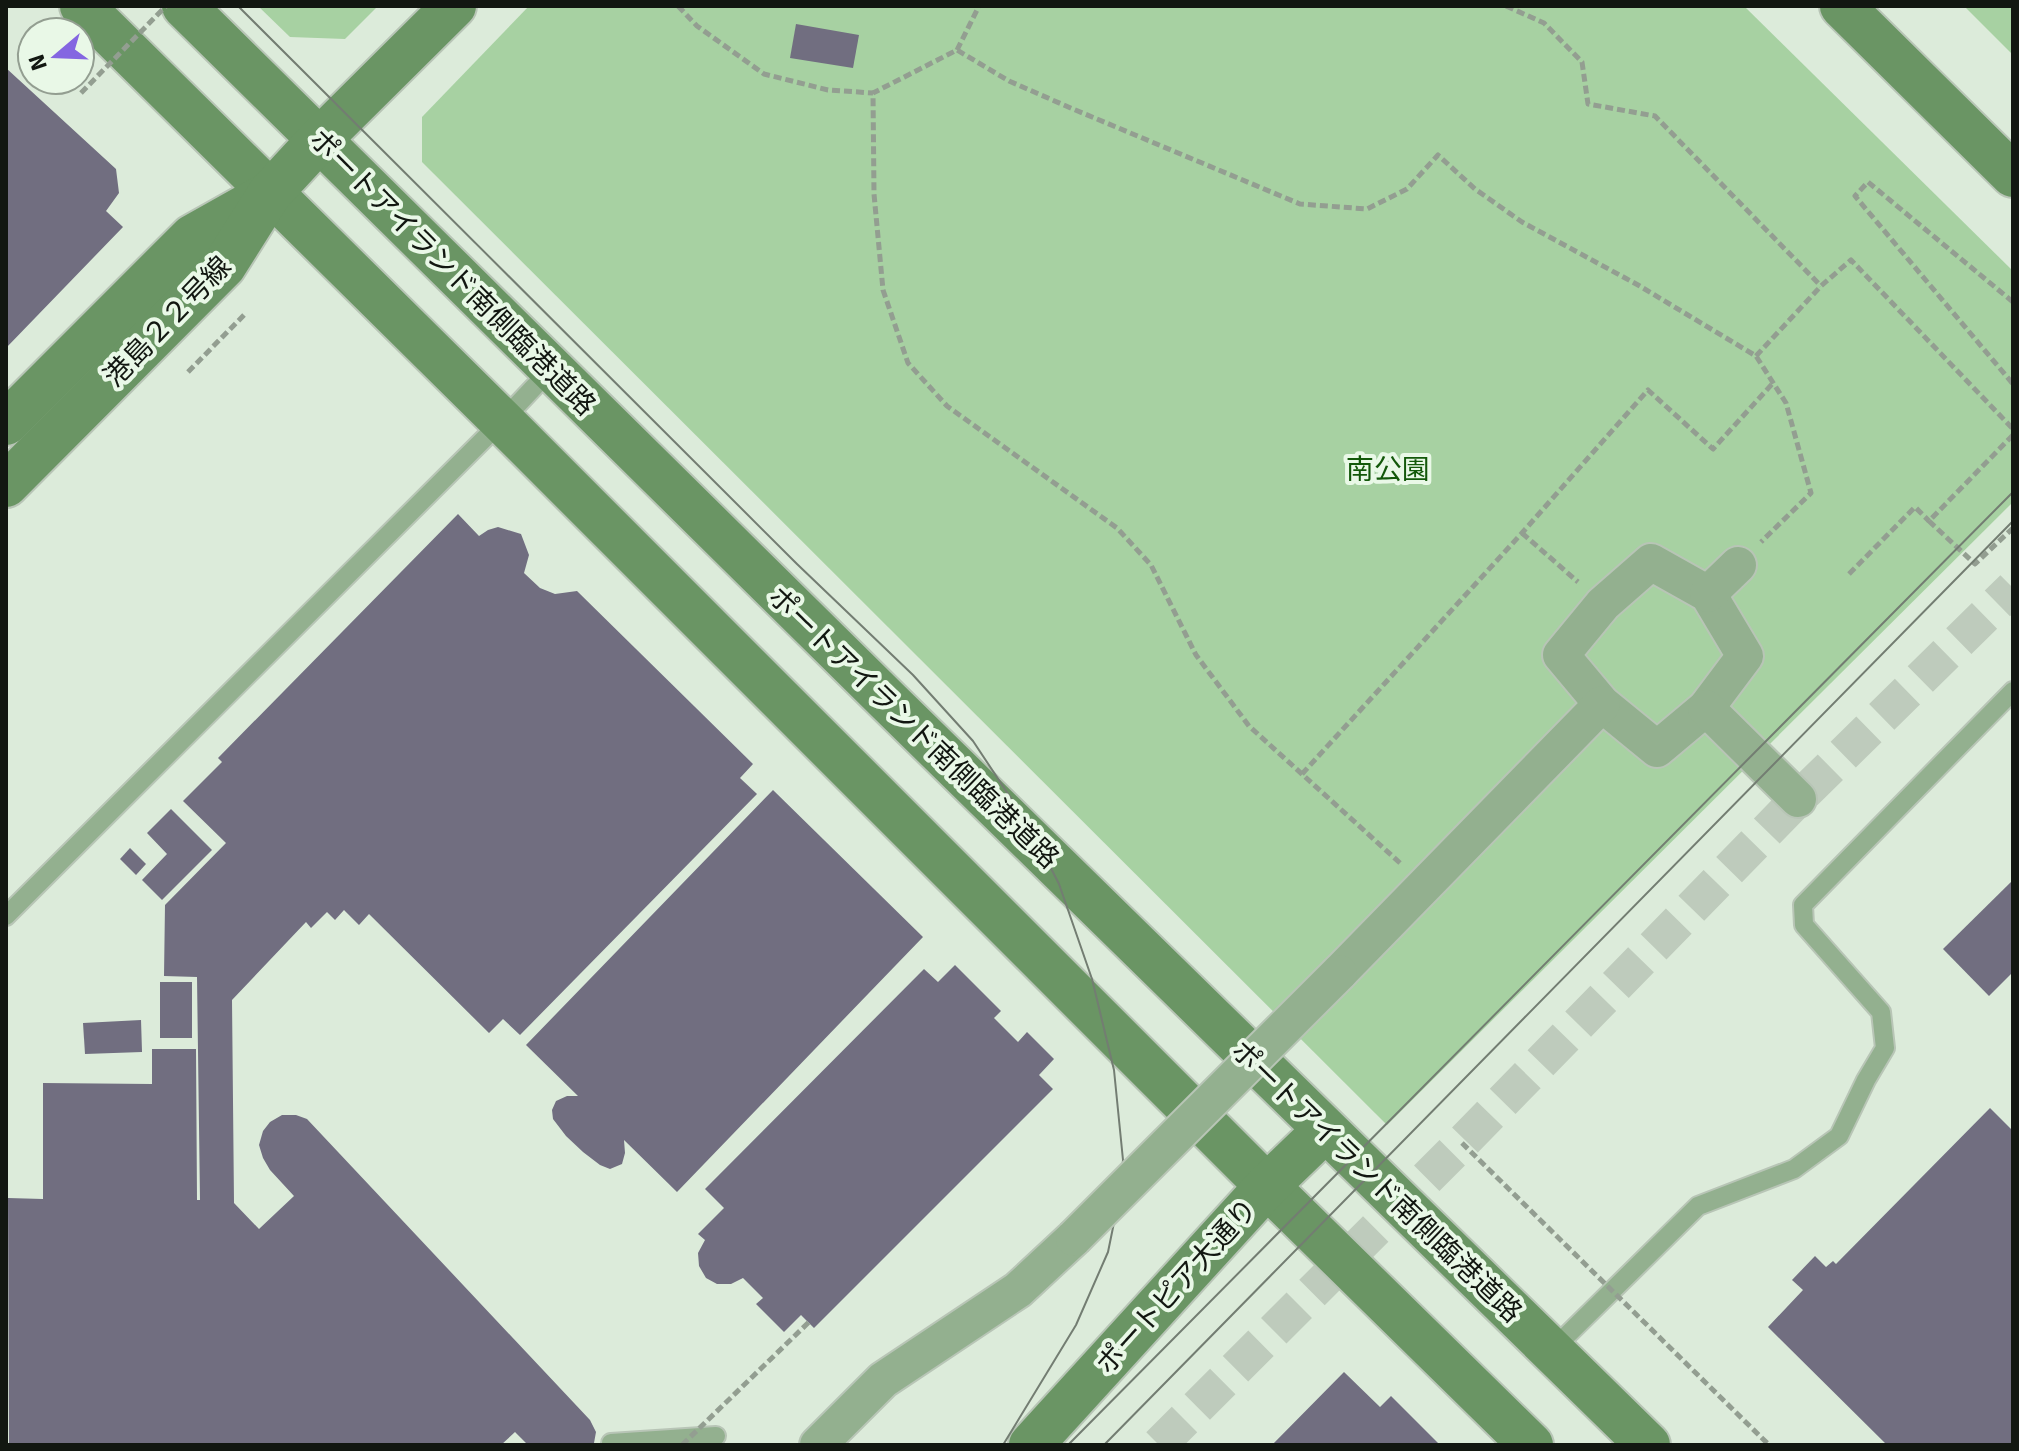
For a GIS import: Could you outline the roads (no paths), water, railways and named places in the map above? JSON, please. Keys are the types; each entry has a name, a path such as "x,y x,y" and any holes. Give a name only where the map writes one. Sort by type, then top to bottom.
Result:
{"street":[{"path":"82,6 1531,1445"},
{"name":"ポートアイランド南側臨港道路","path":"184,6 820,636 1648,1445"},
{"path":"270,193 454,6"},
{"path":"1842,6 2013,175"},
{"name":"港島２２号線","path":"6,423 192,237 270,193"},
{"name":"港島２２号線","path":"6,485 224,266 270,193"},
{"path":"1651,562 1708,594 1745,656 1706,708 1657,749 1602,704 1561,655 1603,604 1651,562"},
{"path":"1708,594 1738,565"},
{"path":"818,1445 883,1380 1018,1290 1074,1238 1602,704"},
{"path":"1706,708 1798,799"},
{"name":"ポートピア大通り","path":"1031,1445 1267,1186 1325,1130"}],"lane":[{"path":"6,916 552,368"},
{"path":"1551,1351 1698,1206 1794,1169 1839,1136 1885,1048 1881,1012 1804,925 1803,905 2013,691"},
{"path":"611,1443 716,1436"}],"tunnel":[{"path":"1159,1445 1462,1143 1798,799 2013,588"}],"tram line":[{"path":"238,6 797,564 913,675 973,741 1030,827 1059,884 1092,979 1114,1070 1123,1160 1108,1252 1076,1325 1003,1445"},
{"path":"1068,1445 2013,492"},
{"path":"1104,1445 2013,521"}],"park label":[{"name":"南公園","path":"1388,469"}]}
